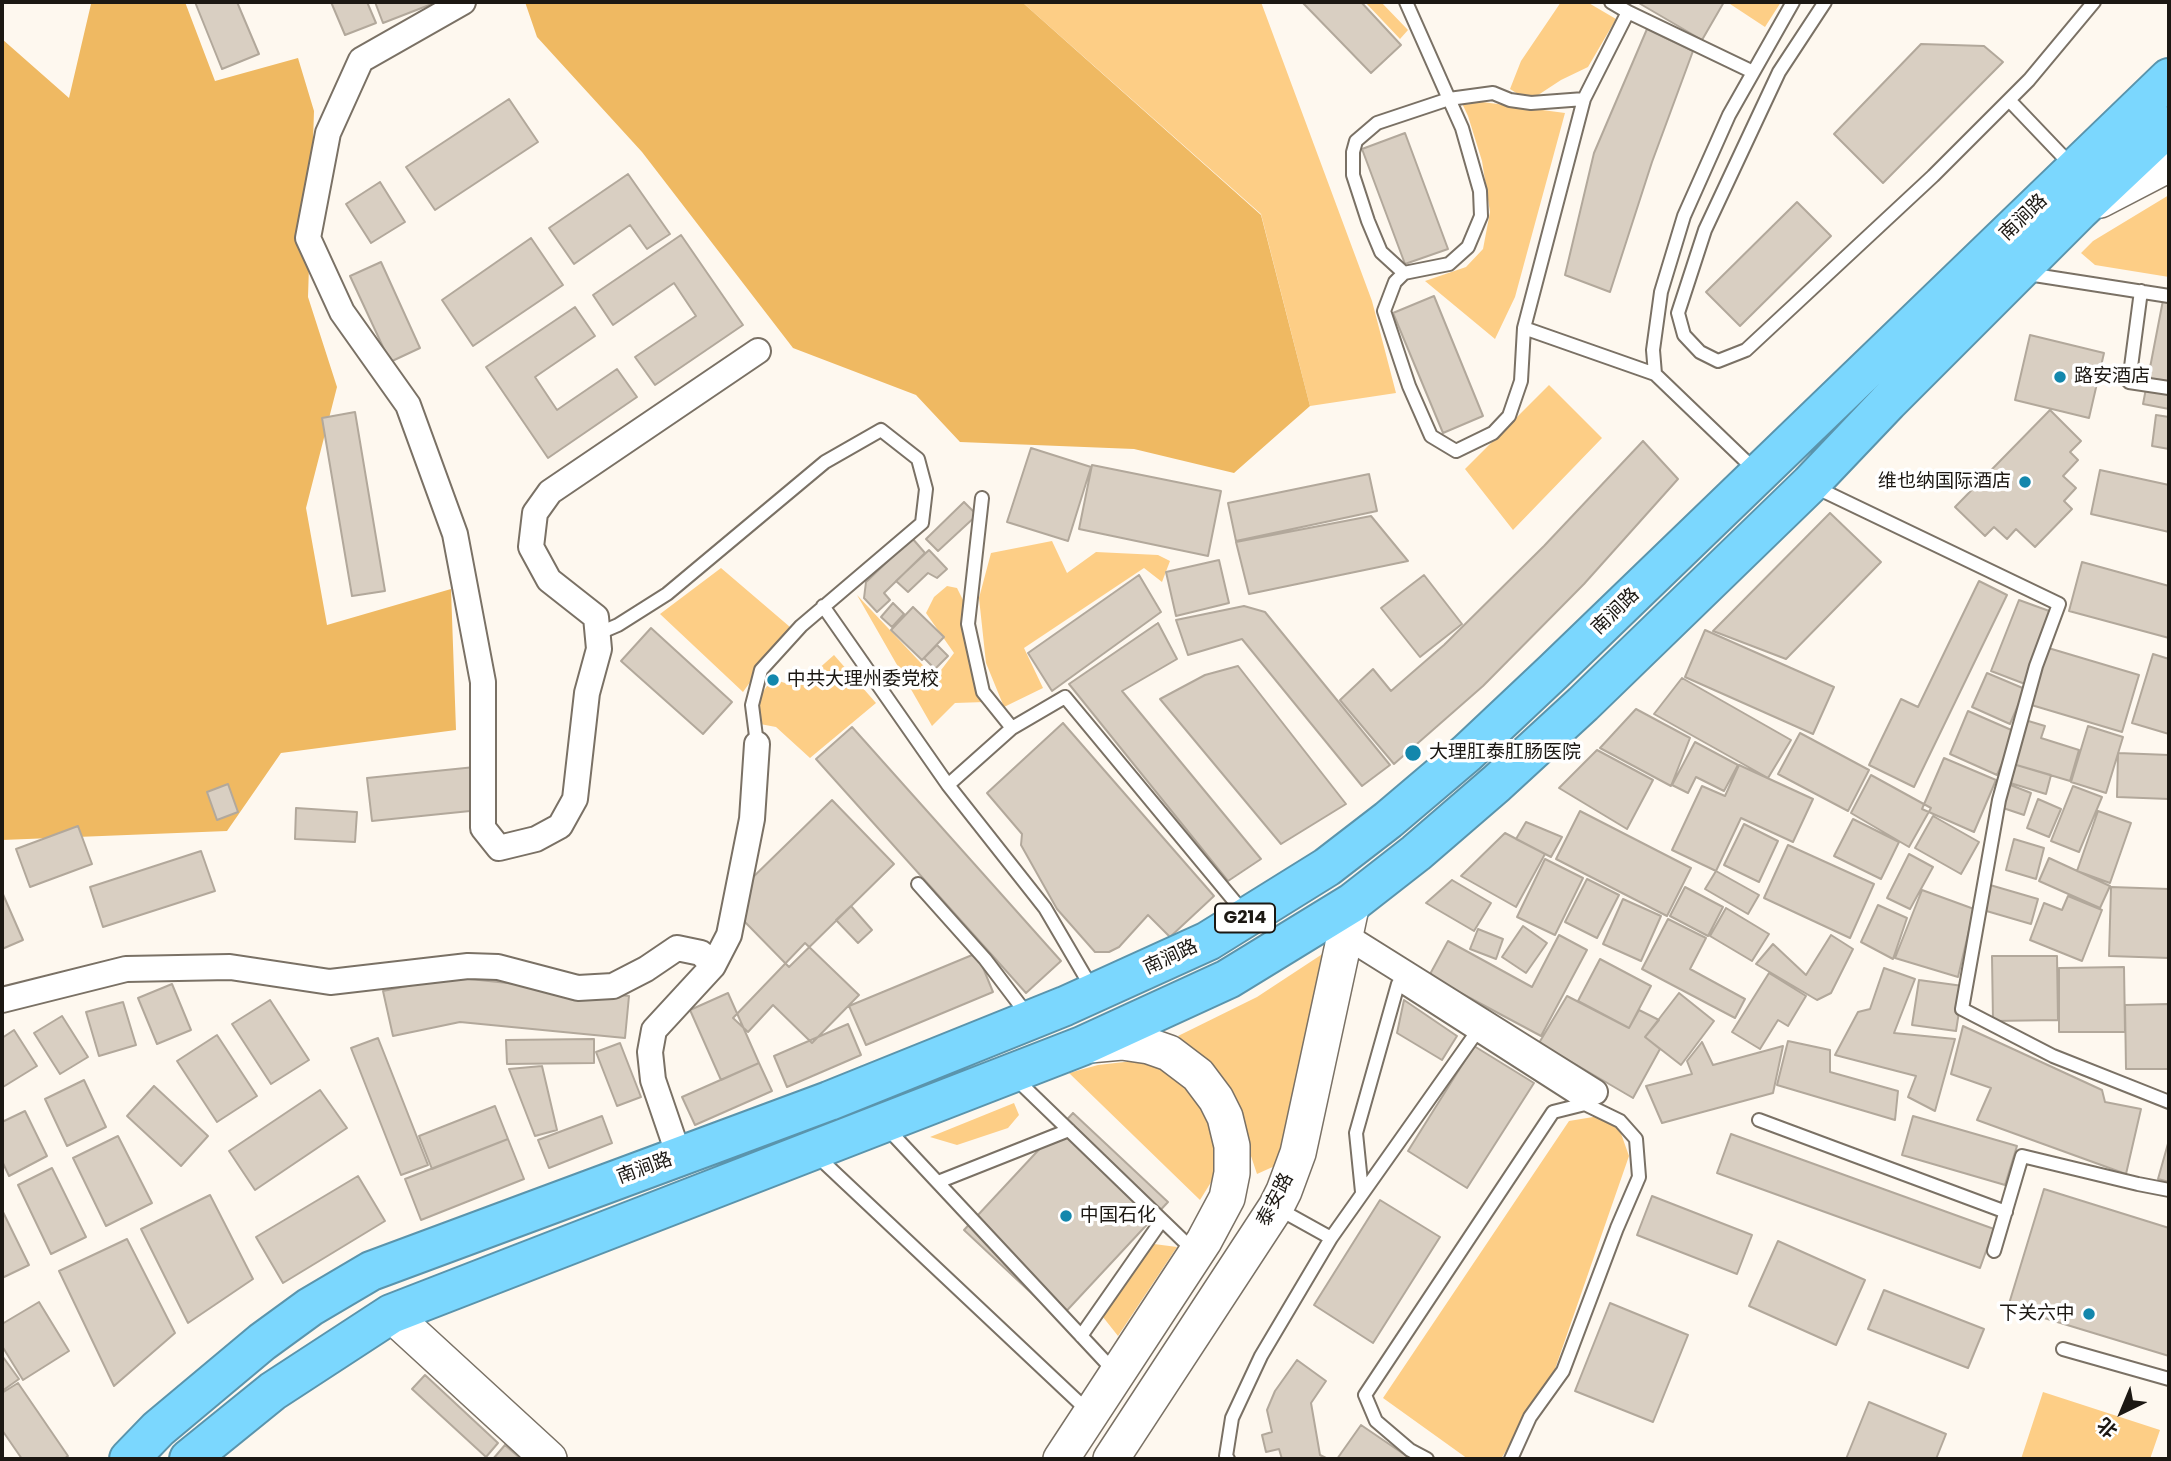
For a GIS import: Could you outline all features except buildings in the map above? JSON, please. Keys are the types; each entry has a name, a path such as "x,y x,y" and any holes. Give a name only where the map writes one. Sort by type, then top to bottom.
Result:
{"highway":[{"name":"南涧路","path":"129,1459 158,1429 262,1342 310,1307 371,1270 829,1101 1031,1020 1208,942 1327,867 1388,820 1467,752 2169,78"},
{"name":"南涧路","path":"189,1459 273,1391 391,1314 1082,1046 1228,979 1349,919 1416,853 1496,784 1810,484 2078,211 2168,137"},
{"path":"371,1270 391,1314"}],"main road":[{"name":"泰安路","path":"1113,1459 1276,1207 1298,1153 1349,919"},
{"path":"1082,1046 1133,1043 1160,1049 1177,1059 1198,1075 1220,1107 1232,1146 1230,1186 1219,1214 1076,1436 1113,1459"},
{"path":"391,1314 549,1459"}],"street":[{"path":"463,2 361,60 328,133 308,238 342,312 408,405 455,534 484,682 483,828 499,848 536,839 560,826 575,799 587,693 598,649 596,617 550,580 531,547 535,513 550,492 758,351"},
{"path":"679,1156 653,1080 650,1052 654,1030 713,966 729,935 752,819 757,744"},
{"path":"1349,919 1590,1098"},
{"path":"2,1000 126,969 230,967 330,982 468,966 498,967 578,988 613,986 646,969 677,948 701,953 713,966"}],"lane":[{"path":"1406,2 1462,128 1480,191 1481,216 1468,247 1449,264 1404,273 1395,282 1384,311 1409,386 1432,436 1456,451 1493,433 1509,416 1521,381 1524,328 1584,99 1628,12"},
{"path":"1611,2 1753,72"},
{"path":"1655,374 1653,350 1661,292 1684,216 1729,116 1793,2"},
{"path":"1825,2 1779,72 1704,230 1678,313 1684,335 1700,352 1718,361 1746,351 1933,176 2029,79 2094,2"},
{"path":"1404,273 1381,252 1368,221 1353,175 1356,141 1377,123 1449,99 1493,93 1510,100 1531,103 1584,99"},
{"path":"2009,100 2075,169"},
{"path":"2017,272 2169,296"},
{"path":"2141,291 2129,382 2169,388"},
{"path":"1524,328 1655,374 1759,473"},
{"path":"597,634 618,625 667,594 825,462 881,429 918,459 926,489 922,523 801,626 761,670 752,705 757,744"},
{"path":"1810,484 2064,603 2036,666 1999,800 1962,1009 2053,1056 2169,1102"},
{"path":"982,498 968,624 983,692 1012,728"},
{"path":"823,606 948,785 1045,908 1095,993"},
{"path":"948,785 1012,728 1065,697 1248,916"},
{"path":"918,884 985,959 1031,1020"},
{"path":"1362,1192 1356,1133 1398,985 1590,1098 1620,1121 1636,1139 1639,1177 1563,1371 1530,1417 1511,1459"},
{"path":"1228,1459 1226,1456 1232,1418 1261,1356 1331,1238 1476,1032"},
{"path":"1011,1074 1196,1253"},
{"path":"1427,1459 1410,1450 1376,1421 1365,1395 1553,1112 1590,1098"},
{"path":"1759,1119 2006,1212"},
{"path":"884,1124 1117,1374"},
{"path":"938,1182 1069,1130"},
{"path":"812,1151 1076,1436"},
{"path":"1994,1251 2022,1156 2169,1190"},
{"path":"1276,1207 1331,1238"},
{"path":"1082,1336 1162,1220"},
{"path":"2063,1349 2169,1380"}],"shaded area":[{"path":"185,2 215,81 298,58 314,111 308,297 337,387 306,508 327,625 451,589 456,730 281,753 227,831 2,840 2,39 69,98 91,4"},
{"path":"525,2 1022,2 1261,215 1310,406 1234,473 1134,449 960,442 916,395 793,348 642,152 537,37"},
{"path":"1022,2 1261,2 1372,301 1396,393 1310,406 1261,214"},
{"path":"1365,2 1381,2 1408,30 1400,39"},
{"path":"1561,2 1587,2 1616,19 1588,67 1561,80 1529,101 1510,89 1521,61"},
{"path":"1727,2 1781,2 1765,27"},
{"path":"1460,99 1565,113 1515,297 1495,339 1425,281 1466,267 1483,249 1490,212 1482,161"},
{"path":"2169,195 2169,277 2095,265 2081,253 2093,241"},
{"path":"1549,385 1602,438 1513,530 1465,469"},
{"path":"1052,541 1067,573 1096,552 1158,555 1170,561 1162,582 1144,568 1024,648 1043,688 1004,707 986,663 979,598 991,553"},
{"path":"721,568 790,627 743,692 660,614"},
{"path":"947,586 957,588 965,604 980,698 985,702 955,703 932,726 857,595 935,678 954,653 926,613 934,597"},
{"path":"834,655 876,703 810,758 776,727 760,724 758,699 772,679 798,687"},
{"path":"1327,951 1277,1165 1257,1174 1240,1123 1205,1063 1178,1036 1257,997"},
{"path":"1133,1061 1160,1068 1190,1090 1213,1120 1221,1151 1213,1179 1200,1200 1069,1073 1098,1065"},
{"path":"1014,1103 1019,1115 1008,1128 957,1145 930,1137"},
{"path":"1599,1116 1618,1125 1629,1156 1555,1369 1501,1459 1468,1459 1383,1398 1569,1121"},
{"path":"1154,1244 1177,1247 1118,1336 1103,1317"},
{"path":"2043,1392 2160,1430 2150,1459 2021,1459"}],"place":[{"name":"路安酒店","path":"2060,377"},
{"name":"维也纳国际酒店","path":"2025,482"},
{"name":"中共大理州委党校","path":"773,680"},
{"name":"大理肛泰肛肠医院","path":"1413,753"},
{"name":"中国石化","path":"1066,1216"},
{"name":"下关六中","path":"2089,1314"}]}
